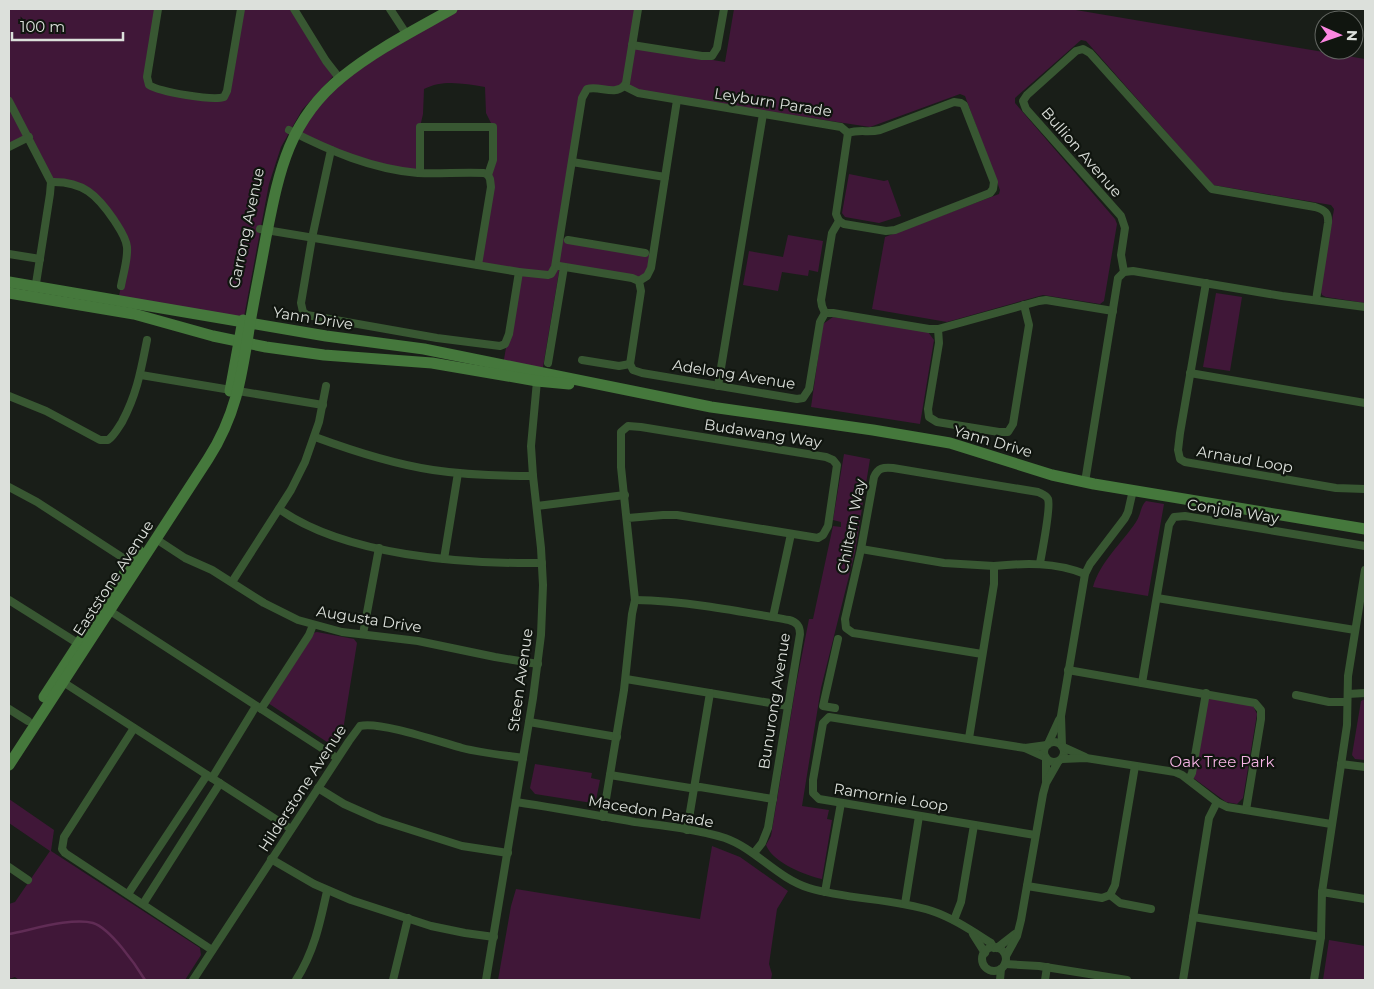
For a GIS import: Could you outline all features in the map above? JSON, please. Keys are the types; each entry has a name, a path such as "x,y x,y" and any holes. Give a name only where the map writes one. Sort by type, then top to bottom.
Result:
{"street":[{"path":"158,9 147,76 149,86 158,90 215,99 224,97 227,91 241,9"},
{"path":"294,9 326,61 338,76"},
{"path":"390,9 405,32"},
{"name":"Garrong Avenue","path":"166,511 212,440 234,390 264,230 292,132 338,76 358,65 438,9"},
{"name":"Garrong Avenue","path":"405,32 452,9"},
{"path":"624,86 638,9"},
{"path":"632,45 712,56 717,48 724,9"},
{"name":"Bullion Avenue","path":"1084,482 1118,278 1124,272 1121,255 1125,228 1121,216 1023,102 1027,95 1080,49 1087,50 1090,53 1212,189 1316,207 1326,211 1328,223 1316,300"},
{"name":"Leyburn Parade","path":"572,162 582,98 587,89 595,88 616,91 624,86 634,92 841,127 848,133 857,130 872,132 880,130 954,102 961,103 966,108 994,186 990,194 895,230 886,231 844,224 839,221"},
{"path":"639,282 647,276 651,268 678,100"},
{"path":"9,101 51,182 34,292"},
{"path":"718,386 763,114"},
{"path":"420,173 420,127 493,127 493,160 488,175 491,187 478,266"},
{"path":"292,132 331,150 388,169 420,173 484,173 488,175"},
{"name":"Adelong Avenue","path":"630,364 636,372 797,399 803,398 809,389 820,322 825,313 821,300 832,233 839,221 836,214 848,133"},
{"path":"9,148 29,137"},
{"path":"331,150 312,238 301,302 304,314 437,338 500,346 505,344 508,334 519,272"},
{"path":"264,230 545,276 551,274 555,265 572,162 665,177"},
{"path":"51,182 68,182 89,191 101,201 121,230 127,248 121,286"},
{"path":"568,240 646,253"},
{"path":"9,254 40,259"},
{"path":"555,265 632,278 639,282 641,291 630,364 619,366 582,360"},
{"path":"548,363 564,267"},
{"path":"1124,272 1133,271 1282,296 1365,307"},
{"name":"Yann Drive","path":"9,282 34,292 134,314 204,334 243,342 324,355 432,363 537,381 611,387"},
{"name":"Arnaud Loop","path":"1206,283 1178,450 1180,459 1336,488 1365,489"},
{"name":"Yann Drive","path":"9,293 34,292 326,336 424,348 711,407 950,443 1084,482 1365,529"},
{"path":"825,313 938,329 1046,300 1113,311"},
{"path":"938,329 939,343 928,409 929,418 936,422 1008,432 1013,424 1028,325 1024,305"},
{"path":"9,396 46,411 98,439 104,441 111,439 134,395 141,375 147,340"},
{"path":"1190,374 1365,403"},
{"path":"141,375 323,404"},
{"name":"Steen Avenue","path":"486,980 538,664 542,608 542,563 537,506 532,476 531,446 537,381"},
{"path":"232,582 299,476 315,437 326,386"},
{"name":"Garrong Avenue","path":"234,390 235,403"},
{"name":"Eaststone Avenue","path":"9,751 31,723 134,565 219,441 235,403"},
{"name":"Budawang Way","path":"628,426 830,458 836,463 837,468 826,532 818,538 676,515 628,518 625,495 620,439 621,432 628,426"},
{"path":"315,437 399,464 458,473 532,476"},
{"name":"Chiltern Way","path":"982,654 860,634 849,631 845,624 874,477 879,469 885,467 1044,494 1048,498 1048,508 1040,564"},
{"path":"444,559 458,473"},
{"path":"9,487 37,502 134,565"},
{"path":"1046,783 1064,754 1061,716 1085,574 1088,567 1125,518 1133,490"},
{"path":"537,506 625,495"},
{"path":"279,509 299,522 328,534 379,548 444,559 542,563"},
{"name":"Eaststone Avenue","path":"153,537 166,511"},
{"name":"Conjola Way","path":"1142,683 1169,525 1174,517 1178,516 1365,546"},
{"path":"603,817 626,679 635,600 628,518"},
{"path":"773,617 791,534"},
{"name":"Augusta Drive","path":"153,537 185,558 212,570 286,615 313,625 342,632 425,642 538,664"},
{"path":"363,634 379,548"},
{"path":"861,549 961,565 1040,564 1068,568 1085,574"},
{"path":"969,738 994,584 994,566"},
{"path":"1314,980 1321,937 1322,892 1347,724 1348,676 1365,570"},
{"path":"1157,598 1355,630"},
{"path":"9,600 82,646"},
{"name":"Bunurong Avenue","path":"635,600 682,602 773,617 795,622 800,630 773,799 765,837 754,853"},
{"path":"106,608 337,758"},
{"path":"128,894 309,635 313,625"},
{"path":"835,708 823,706 838,639"},
{"path":"1068,670 1250,701 1258,705 1261,710 1261,719 1246,810"},
{"path":"626,679 788,706"},
{"path":"60,680 291,829"},
{"path":"687,830 710,693"},
{"path":"1189,779 1193,767 1206,693"},
{"path":"1296,695 1329,702 1365,693"},
{"path":"9,709 31,723"},
{"path":"1000,980 1004,963 1019,928 1046,783 1046,758 1044,752 1061,716"},
{"name":"Ramornie Loop","path":"1035,835 819,799 812,790 821,729 825,720 829,717 1025,748 1046,758"},
{"path":"529,722 617,737"},
{"name":"Eaststone Avenue","path":"9,765 31,723"},
{"name":"Hilderstone Avenue","path":"193,980 358,728 366,725 405,732 469,749 523,758"},
{"path":"134,728 64,837 62,845 65,853 212,950"},
{"path":"1048,744 1056,742 1062,747 1086,758"},
{"name":"Ramornie Loop","path":"1025,748 1048,744"},
{"path":"1046,758 1053,762 1086,758 1175,772 1189,779 1217,802 1227,807 1331,824"},
{"path":"1341,764 1365,768"},
{"path":"1027,886 1102,898 1110,895 1115,885 1135,766"},
{"path":"610,775 773,799"},
{"path":"143,904 220,783"},
{"path":"318,788 344,804 380,820 462,846 508,852"},
{"name":"Macedon Parade","path":"516,802 687,830 726,839 754,853 795,882 825,892 905,904 931,911 954,920 996,948"},
{"path":"1183,980 1210,818 1217,802"},
{"path":"825,892 840,803"},
{"path":"905,904 919,816"},
{"path":"954,920 962,902 974,825"},
{"path":"272,859 327,891 446,930 494,937"},
{"path":"9,867 28,880"},
{"path":"296,980 309,959 315,944 327,891"},
{"path":"1322,892 1365,899"},
{"path":"1110,895 1120,904 1151,909"},
{"path":"1194,917 1321,937"},
{"path":"393,980 408,918"},
{"path":"993,980 991,971 984,965 983,957 985,953 1010,938 1019,928"},
{"name":"Macedon Parade","path":"970,931 985,953"},
{"path":"996,948 1002,951 1004,963"},
{"path":"991,971 1004,963 1047,968 1091,977 1127,980"},
{"path":"1045,980 1047,968"}],"green space":[{"path":"9,9 158,9 147,76 154,88 224,97 241,9 294,9 336,73 302,110 281,147 269,184 243,322 118,301 126,241 89,191 51,182 29,137 9,147"},
{"path":"452,9 638,9 624,86 585,91 560,238 653,254 650,270 639,281 560,266 542,373 503,365 519,273 478,265 491,187 493,127 486,113 485,87 447,83 424,89 423,114 420,127 420,173 388,169 296,134 329,89"},
{"path":"734,9 1070,9 1314,50 1314,60 1365,59 1365,303 1326,297 1322,295 1320,290 1334,209 1331,205 1213,185 1086,41 1081,40 1015,98 1015,103 1115,219 1117,224 1104,301 1100,304 1043,295 947,322 872,309 885,237 999,194 1000,190 965,96 960,94 870,127 635,91 627,83 633,47 725,62"},
{"path":"849,174 884,181 888,180 901,216 879,223 845,217 842,213"},
{"path":"788,235 823,241 818,272 809,270 808,276 782,272 778,291 743,285 749,251 783,257"},
{"path":"1216,293 1242,297 1230,371 1203,367"},
{"path":"833,317 928,332 934,340 920,424 811,407 823,324"},
{"path":"844,454 870,459 855,552 821,688 802,806 829,810 827,819 832,820 822,879 807,875 782,863 766,845 771,836 809,619 813,619 833,526 841,527 841,522 833,520"},
{"path":"1146,501 1164,504 1148,596 1093,587 1101,569 1136,522"},
{"path":"317,632 354,639 357,643 343,730 333,746 268,703 313,633"},
{"name":"Oak Tree Park","path":"1208,698 1252,704 1257,714 1243,798 1237,804 1226,802 1192,777"},
{"path":"1365,699 1365,760 1355,759 1352,755 1361,701"},
{"path":"535,764 592,773 591,778 600,780 596,800 592,803 535,794 530,788"},
{"path":"9,799 54,830 51,851 200,948 201,955 185,980 19,980 15,977 9,979 9,904 15,902 50,851 9,823"},
{"path":"712,846 740,857 788,891 777,909 769,964 772,974 771,980 498,980 511,906 516,889 700,919"},
{"path":"1329,940 1365,946 1365,980 1323,980"}],"waterway":[{"path":"9,934 63,923 93,923 100,926 115,939 145,980"}]}
